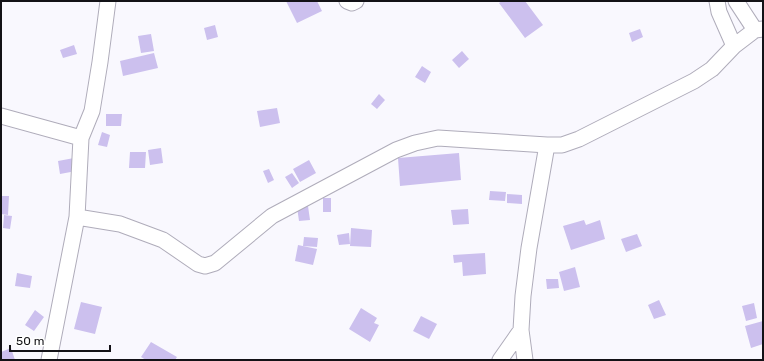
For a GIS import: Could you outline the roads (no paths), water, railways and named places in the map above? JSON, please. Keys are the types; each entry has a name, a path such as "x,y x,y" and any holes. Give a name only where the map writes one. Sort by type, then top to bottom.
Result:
{"street":[{"path":"49,360 77,217 81,138 92,111 108,1"},
{"path":"346,1 352,3 356,1"},
{"path":"717,1 719,12 734,46"},
{"path":"77,217 120,224 156,237 163,240 198,264 204,266 215,262 272,216 309,195 402,147 438,138 547,146 562,145 579,139 694,81 712,69 734,46 759,30 736,1"},
{"path":"1,116 81,138"},
{"path":"525,360 521,330 523,296 529,248 547,146"},
{"path":"500,360 521,330"}]}
